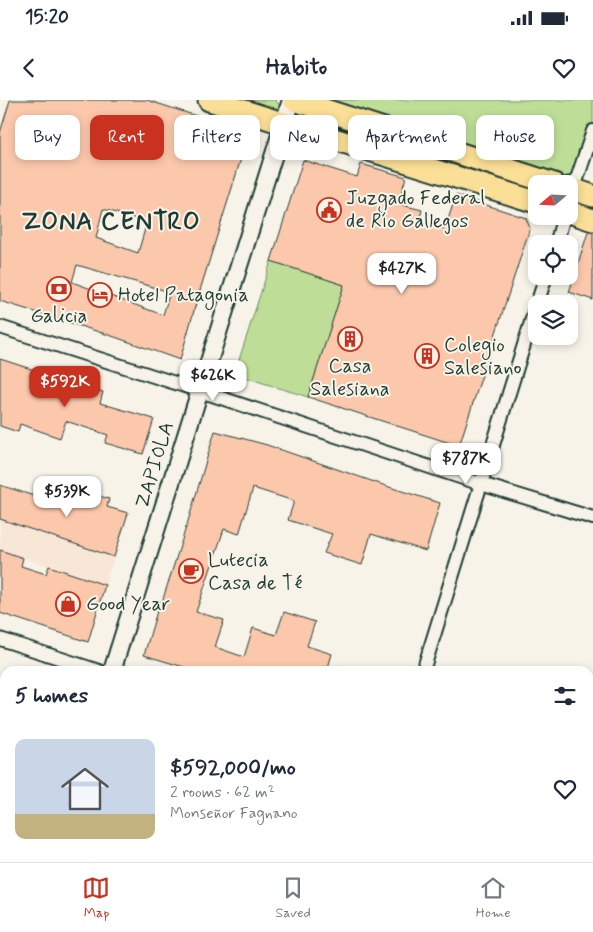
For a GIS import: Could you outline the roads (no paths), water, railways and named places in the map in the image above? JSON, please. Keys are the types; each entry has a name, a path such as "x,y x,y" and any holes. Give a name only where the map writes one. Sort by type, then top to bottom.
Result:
{"main road":[{"path":"210,100 270,119"},
{"path":"293,100 528,178"},
{"path":"338,140 528,199"},
{"path":"578,193 593,196"},
{"path":"578,215 593,220"}],"street":[{"name":"ZAPIOLA","path":"287,115 293,100"},
{"path":"573,175 593,131"},
{"name":"ZAPIOLA","path":"114,666 272,160"},
{"path":"0,327 481,484 593,518"},
{"path":"425,666 528,334"},
{"path":"0,639 84,666"}],"place":[{"name":"Juzgado Federal de Río Gallegos","path":"329,210"},
{"name":"Galicia","path":"59,289"},
{"name":"Hotel Patagonia","path":"100,295"},
{"name":"Casa Salesiana","path":"350,339"},
{"name":"Colegio Salesiano","path":"427,356"},
{"name":"Lutecia Casa de Té","path":"191,571"},
{"name":"Good Year","path":"68,604"}],"district":[{"name":"ZONA CENTRO","path":"111,222"}]}
